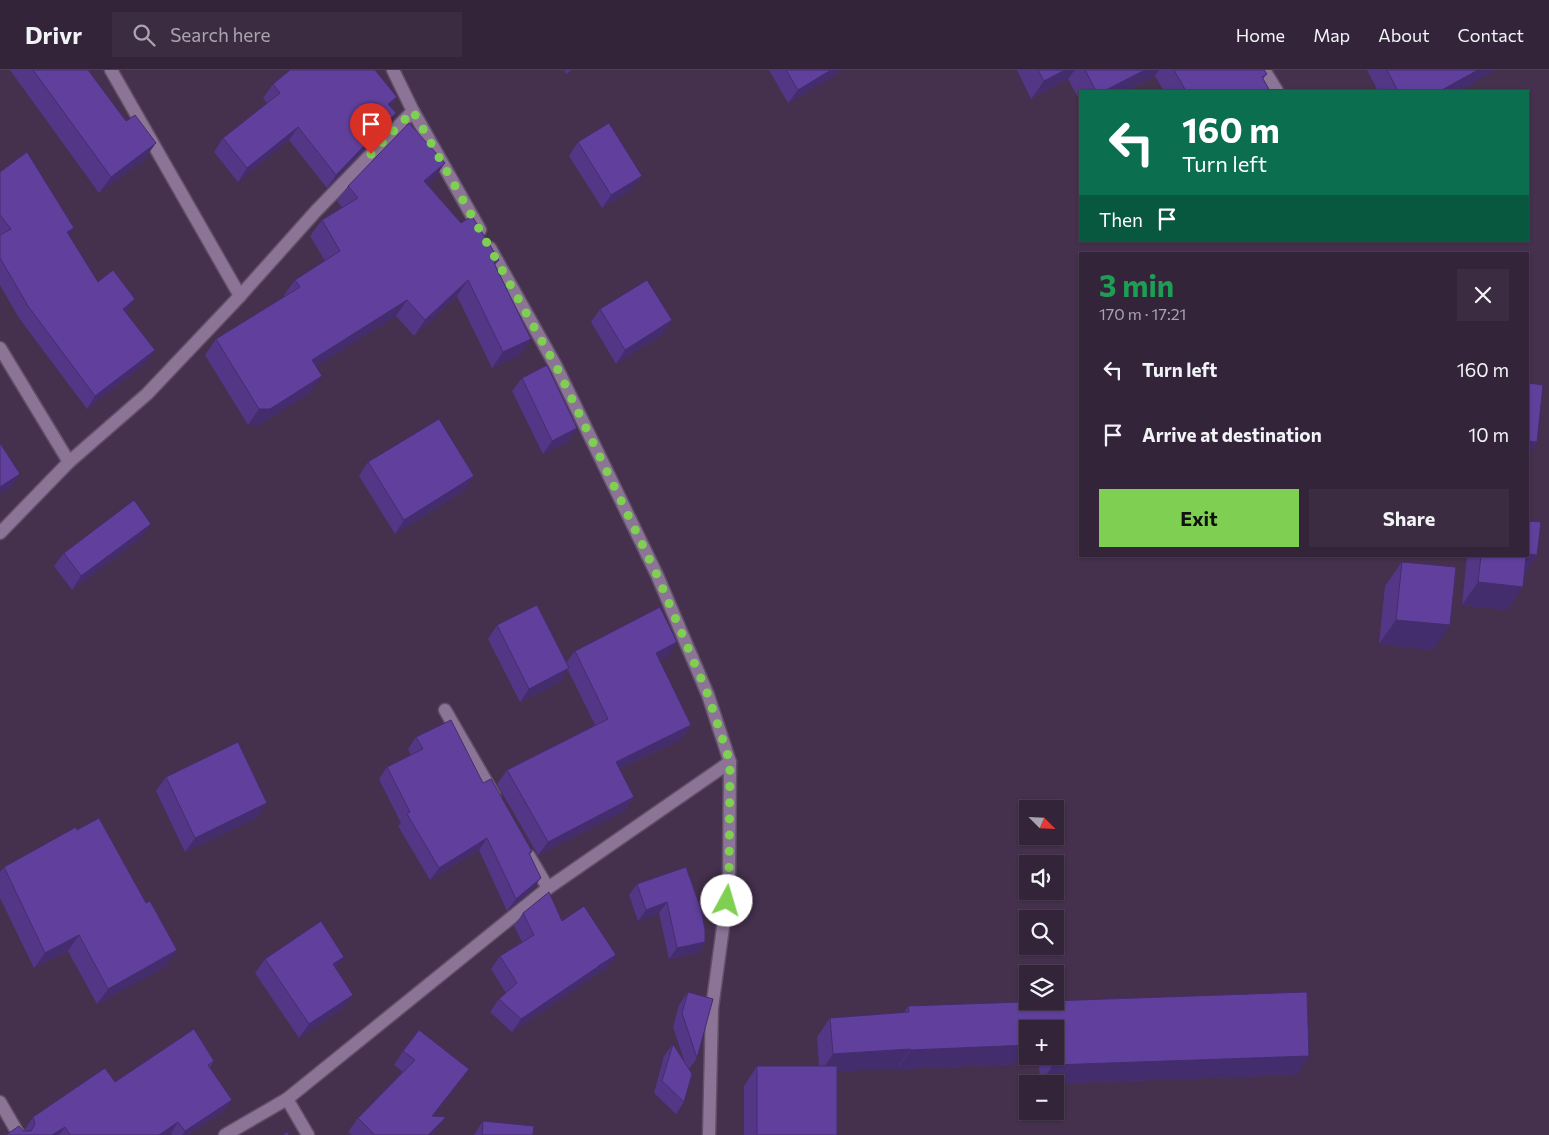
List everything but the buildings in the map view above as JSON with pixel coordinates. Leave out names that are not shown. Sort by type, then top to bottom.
[{"type":"street","points":[[111,70],[240,296]]},
{"type":"street","points":[[393,70],[413,111],[557,368],[657,575],[708,695],[730,762],[729,883],[712,1008],[709,1135]]},
{"type":"street","points":[[1264,70],[1275,90]]},
{"type":"street","points":[[0,533],[68,462],[148,394],[316,211],[413,111]]},
{"type":"street","points":[[0,348],[68,462]]},
{"type":"street","points":[[444,710],[498,804]]},
{"type":"street","points":[[225,1135],[287,1099],[548,888],[730,762]]},
{"type":"street","points":[[523,846],[548,888]]},
{"type":"street","points":[[287,1099],[308,1135]]},
{"type":"street","points":[[0,1102],[19,1135]]},
{"type":"route","points":[[371,154],[413,111],[557,368],[657,575],[708,695],[730,762],[729,883],[727,901]]}]
